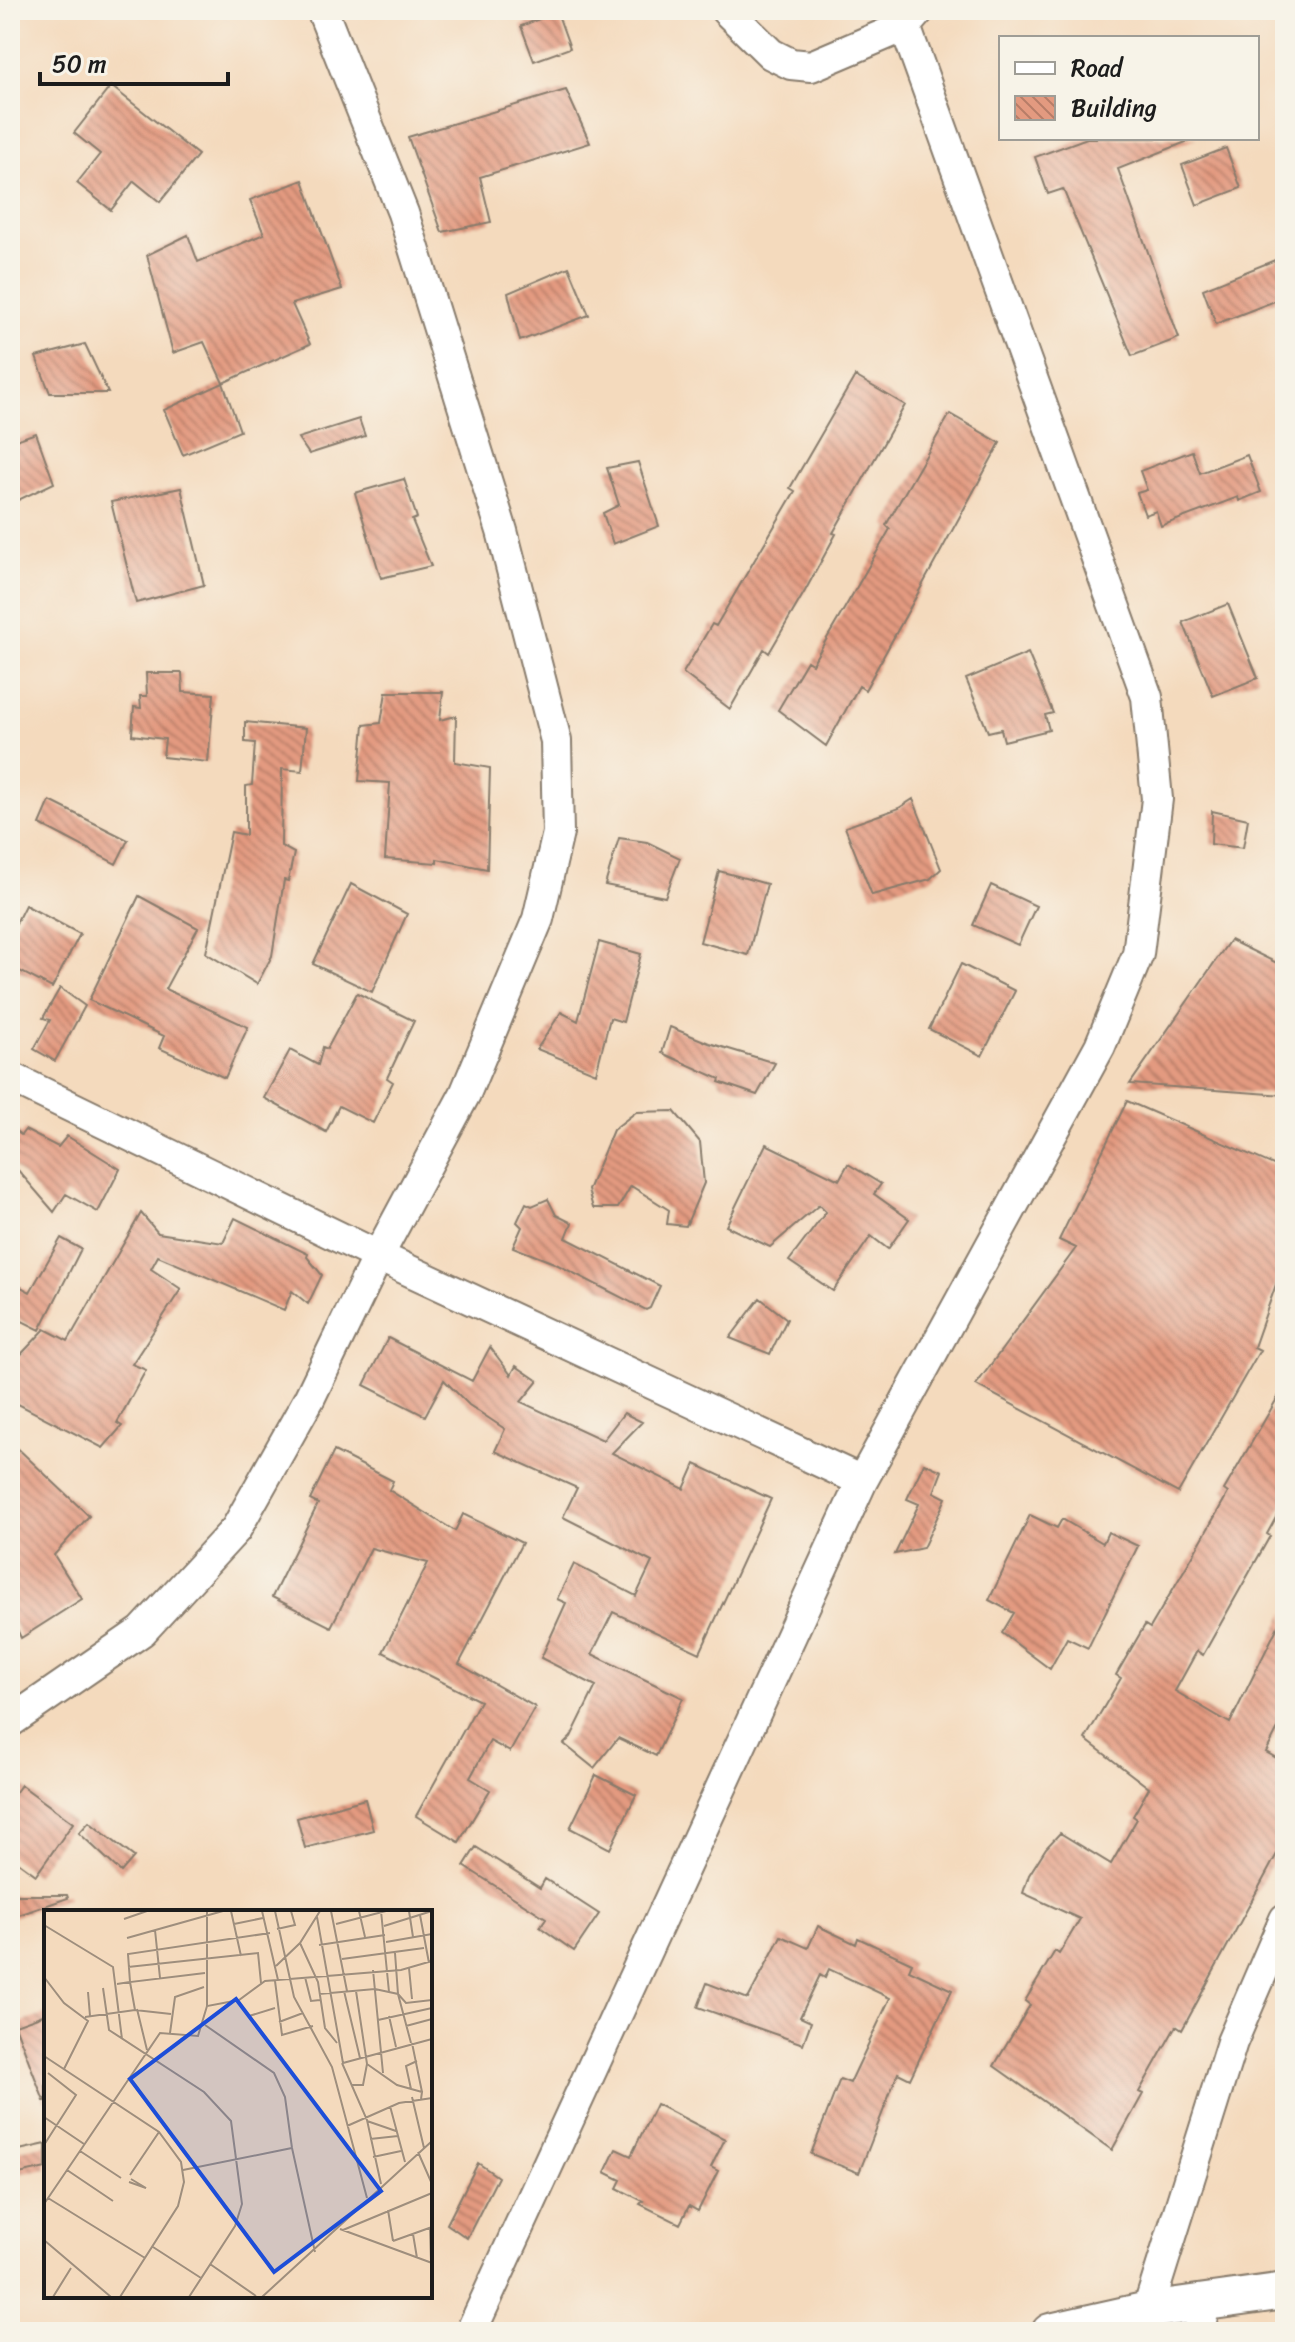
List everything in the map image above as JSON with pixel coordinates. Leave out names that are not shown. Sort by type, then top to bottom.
[{"type":"street","points":[[10,1722],[142,1631],[236,1529],[309,1399],[378,1256],[465,1094],[538,919],[558,833],[556,741],[502,531],[403,213],[322,10]]},
{"type":"street","points":[[471,2332],[862,1481],[1100,1046],[1138,954],[1157,799],[1147,697],[912,18],[811,66],[791,64],[771,54],[726,10]]},
{"type":"street","points":[[10,1077],[378,1256],[862,1481]]},
{"type":"street","points":[[1148,2310],[1232,2042],[1285,1919]]},
{"type":"street","points":[[1050,2332],[1148,2310],[1202,2317],[1285,2291]]},
{"type":"building","points":[[557,12],[570,48],[534,61],[521,26]]},
{"type":"building","points":[[111,86],[198,155],[160,202],[134,181],[111,210],[77,183],[100,154],[74,133]]},
{"type":"building","points":[[566,90],[590,143],[480,177],[491,222],[442,232],[408,137]]},
{"type":"building","points":[[1082,140],[1191,140],[1118,169],[1179,338],[1132,356],[1063,189],[1048,194],[1035,157]]},
{"type":"building","points":[[1226,148],[1241,188],[1197,205],[1182,165]]},
{"type":"building","points":[[303,180],[342,289],[292,304],[310,344],[223,383],[204,342],[173,353],[147,255],[188,235],[198,262],[264,234],[250,200]]},
{"type":"building","points":[[1285,256],[1285,297],[1216,324],[1203,289]]},
{"type":"building","points":[[569,267],[589,315],[520,341],[508,293]]},
{"type":"building","points":[[85,344],[108,393],[50,393],[36,357]]},
{"type":"building","points":[[855,376],[905,405],[833,533],[836,534],[805,591],[769,653],[764,649],[730,709],[683,673],[712,624],[716,626],[795,491],[790,488]]},
{"type":"building","points":[[223,383],[240,431],[183,455],[164,410]]},
{"type":"building","points":[[950,414],[1000,443],[865,690],[859,686],[826,746],[778,710],[807,661],[812,664],[854,592],[890,529],[886,525]]},
{"type":"building","points":[[359,419],[365,436],[309,454],[298,438]]},
{"type":"building","points":[[36,433],[54,483],[10,504],[10,442]]},
{"type":"building","points":[[1192,451],[1200,473],[1247,455],[1261,492],[1239,501],[1238,497],[1161,526],[1156,511],[1145,515],[1137,493],[1147,490],[1140,471]]},
{"type":"building","points":[[638,462],[659,526],[613,544],[603,513],[619,505],[607,468]]},
{"type":"building","points":[[404,479],[417,518],[412,520],[431,566],[381,578],[355,493]]},
{"type":"building","points":[[181,488],[204,585],[136,603],[111,502]]},
{"type":"building","points":[[1228,604],[1258,678],[1213,696],[1183,622]]},
{"type":"building","points":[[1028,653],[1053,713],[1045,715],[1049,730],[1004,741],[1001,729],[988,732],[966,679]]},
{"type":"building","points":[[146,673],[182,673],[183,692],[214,694],[208,762],[163,757],[165,739],[132,735],[134,707],[141,708],[140,696],[147,696]]},
{"type":"building","points":[[386,692],[443,692],[440,720],[456,716],[455,762],[490,768],[487,869],[437,859],[437,863],[385,859],[390,783],[359,781],[364,725],[381,723]]},
{"type":"building","points":[[245,722],[306,728],[302,771],[282,769],[281,846],[294,853],[288,881],[284,880],[272,956],[257,984],[206,953],[231,832],[246,835],[246,786],[252,785],[255,743],[245,742]]},
{"type":"building","points":[[913,799],[941,869],[930,879],[872,895],[845,827],[899,808]]},
{"type":"building","points":[[50,801],[128,840],[116,864],[40,824]]},
{"type":"building","points":[[1212,811],[1248,819],[1243,848],[1211,844]]},
{"type":"building","points":[[619,838],[647,842],[680,858],[665,897],[605,885]]},
{"type":"building","points":[[719,871],[767,884],[748,955],[700,942]]},
{"type":"building","points":[[351,884],[407,914],[372,992],[313,964]]},
{"type":"building","points":[[991,885],[1036,906],[1018,945],[973,925]]},
{"type":"building","points":[[139,896],[198,928],[165,989],[248,1027],[225,1078],[159,1048],[164,1036],[89,1000]]},
{"type":"building","points":[[25,905],[80,934],[52,988],[10,966],[10,935]]},
{"type":"building","points":[[1230,940],[1285,967],[1285,1095],[1130,1084]]},
{"type":"building","points":[[599,942],[641,954],[623,1022],[610,1018],[596,1073],[537,1049],[561,1012],[578,1021]]},
{"type":"building","points":[[961,964],[1015,991],[982,1056],[929,1029]]},
{"type":"building","points":[[60,988],[85,1006],[55,1061],[34,1049],[50,1020],[43,1018]]},
{"type":"building","points":[[357,993],[414,1021],[387,1078],[393,1082],[373,1123],[339,1106],[326,1132],[264,1098],[290,1050],[318,1065],[323,1047],[327,1049]]},
{"type":"building","points":[[670,1027],[709,1043],[775,1063],[757,1095],[719,1082],[720,1079],[662,1053]]},
{"type":"building","points":[[1127,1101],[1285,1170],[1285,1259],[1254,1347],[1260,1350],[1178,1493],[976,1385],[1076,1248],[1059,1240]]},
{"type":"building","points":[[674,1111],[700,1142],[704,1183],[686,1226],[667,1224],[669,1210],[631,1186],[618,1208],[593,1208],[588,1190],[613,1130],[636,1112]]},
{"type":"building","points":[[10,1127],[21,1135],[25,1130],[58,1147],[67,1136],[120,1169],[98,1212],[66,1194],[54,1212],[10,1161]]},
{"type":"building","points":[[766,1144],[839,1180],[848,1164],[881,1184],[874,1194],[909,1219],[888,1249],[871,1236],[833,1291],[789,1261],[826,1212],[819,1205],[770,1247],[726,1226]]},
{"type":"building","points":[[548,1199],[556,1215],[572,1223],[566,1238],[660,1286],[650,1308],[646,1310],[554,1263],[513,1247],[522,1227],[517,1222],[526,1203],[532,1206]]},
{"type":"building","points":[[141,1213],[158,1233],[223,1243],[235,1218],[308,1254],[307,1257],[322,1275],[308,1304],[292,1291],[284,1310],[158,1256],[151,1269],[181,1289],[132,1364],[146,1370],[117,1423],[122,1426],[103,1448],[10,1400],[10,1366],[45,1329],[68,1341]]},
{"type":"building","points":[[61,1238],[81,1249],[40,1330],[10,1315],[10,1281],[30,1292]]},
{"type":"building","points":[[760,1298],[787,1319],[770,1354],[730,1338]]},
{"type":"building","points":[[388,1338],[472,1381],[490,1347],[511,1375],[516,1366],[538,1381],[521,1402],[603,1440],[624,1413],[642,1422],[612,1453],[684,1489],[695,1464],[771,1499],[700,1653],[613,1612],[592,1654],[683,1698],[656,1756],[618,1738],[594,1768],[564,1744],[571,1737],[596,1686],[541,1658],[566,1603],[557,1599],[574,1564],[636,1596],[652,1562],[563,1517],[577,1488],[495,1451],[505,1429],[469,1405],[444,1380],[425,1416],[364,1385]]},
{"type":"building","points":[[1285,1385],[1285,1501],[1267,1534],[1270,1536],[1203,1655],[1197,1651],[1175,1691],[1230,1723],[1285,1612],[1285,1715],[1266,1752],[1285,1763],[1285,1839],[1182,2030],[1176,2026],[1139,2092],[1143,2094],[1112,2150],[994,2066],[1030,2005],[1025,2001],[1055,1951],[1059,1954],[1080,1919],[1023,1893],[1029,1875],[1060,1833],[1111,1864],[1137,1819],[1133,1816],[1149,1788],[1085,1739],[1121,1678],[1116,1675],[1145,1625],[1150,1628],[1192,1557],[1228,1493],[1224,1490]]},
{"type":"building","points":[[10,1441],[89,1516],[54,1555],[82,1599],[21,1638],[10,1614]]},
{"type":"building","points":[[334,1451],[393,1481],[389,1490],[455,1531],[463,1514],[522,1543],[459,1664],[535,1707],[510,1752],[490,1741],[470,1778],[490,1790],[459,1842],[416,1816],[480,1701],[383,1652],[428,1563],[371,1548],[331,1627],[272,1597],[318,1504],[310,1500]]},
{"type":"building","points":[[924,1463],[942,1471],[934,1492],[946,1498],[923,1548],[895,1554],[919,1504],[907,1499]]},
{"type":"building","points":[[1030,1515],[1057,1528],[1062,1519],[1103,1543],[1108,1532],[1138,1546],[1088,1648],[1067,1638],[1050,1669],[1002,1633],[1014,1613],[989,1600]]},
{"type":"building","points":[[596,1775],[636,1795],[610,1849],[570,1828]]},
{"type":"building","points":[[21,1785],[73,1823],[36,1875],[10,1856],[10,1800]]},
{"type":"building","points":[[365,1799],[373,1830],[305,1848],[297,1818]]},
{"type":"building","points":[[89,1822],[134,1857],[121,1872],[79,1833]]},
{"type":"building","points":[[476,1847],[540,1888],[545,1879],[599,1914],[574,1951],[540,1927],[546,1918],[464,1866]]},
{"type":"building","points":[[10,1895],[67,1895],[68,1898],[10,1918]]},
{"type":"building","points":[[818,1926],[856,1944],[858,1938],[912,1963],[909,1970],[952,1990],[910,2079],[898,2073],[859,2173],[811,2154],[840,2079],[850,2083],[890,1998],[829,1969],[825,1978],[820,1975],[800,2017],[811,2022],[803,2044],[698,2007],[707,1983],[748,1999],[781,1936],[808,1948]]},
{"type":"building","points":[[44,2015],[44,2101],[15,2025]]},
{"type":"building","points":[[656,2104],[725,2139],[711,2167],[718,2171],[698,2211],[689,2206],[680,2224],[640,2204],[643,2201],[617,2188],[621,2180],[605,2172],[616,2149],[631,2156]]},
{"type":"building","points":[[44,2144],[44,2168],[10,2176],[10,2152]]},
{"type":"building","points":[[478,2163],[498,2177],[467,2238],[447,2224]]}]
